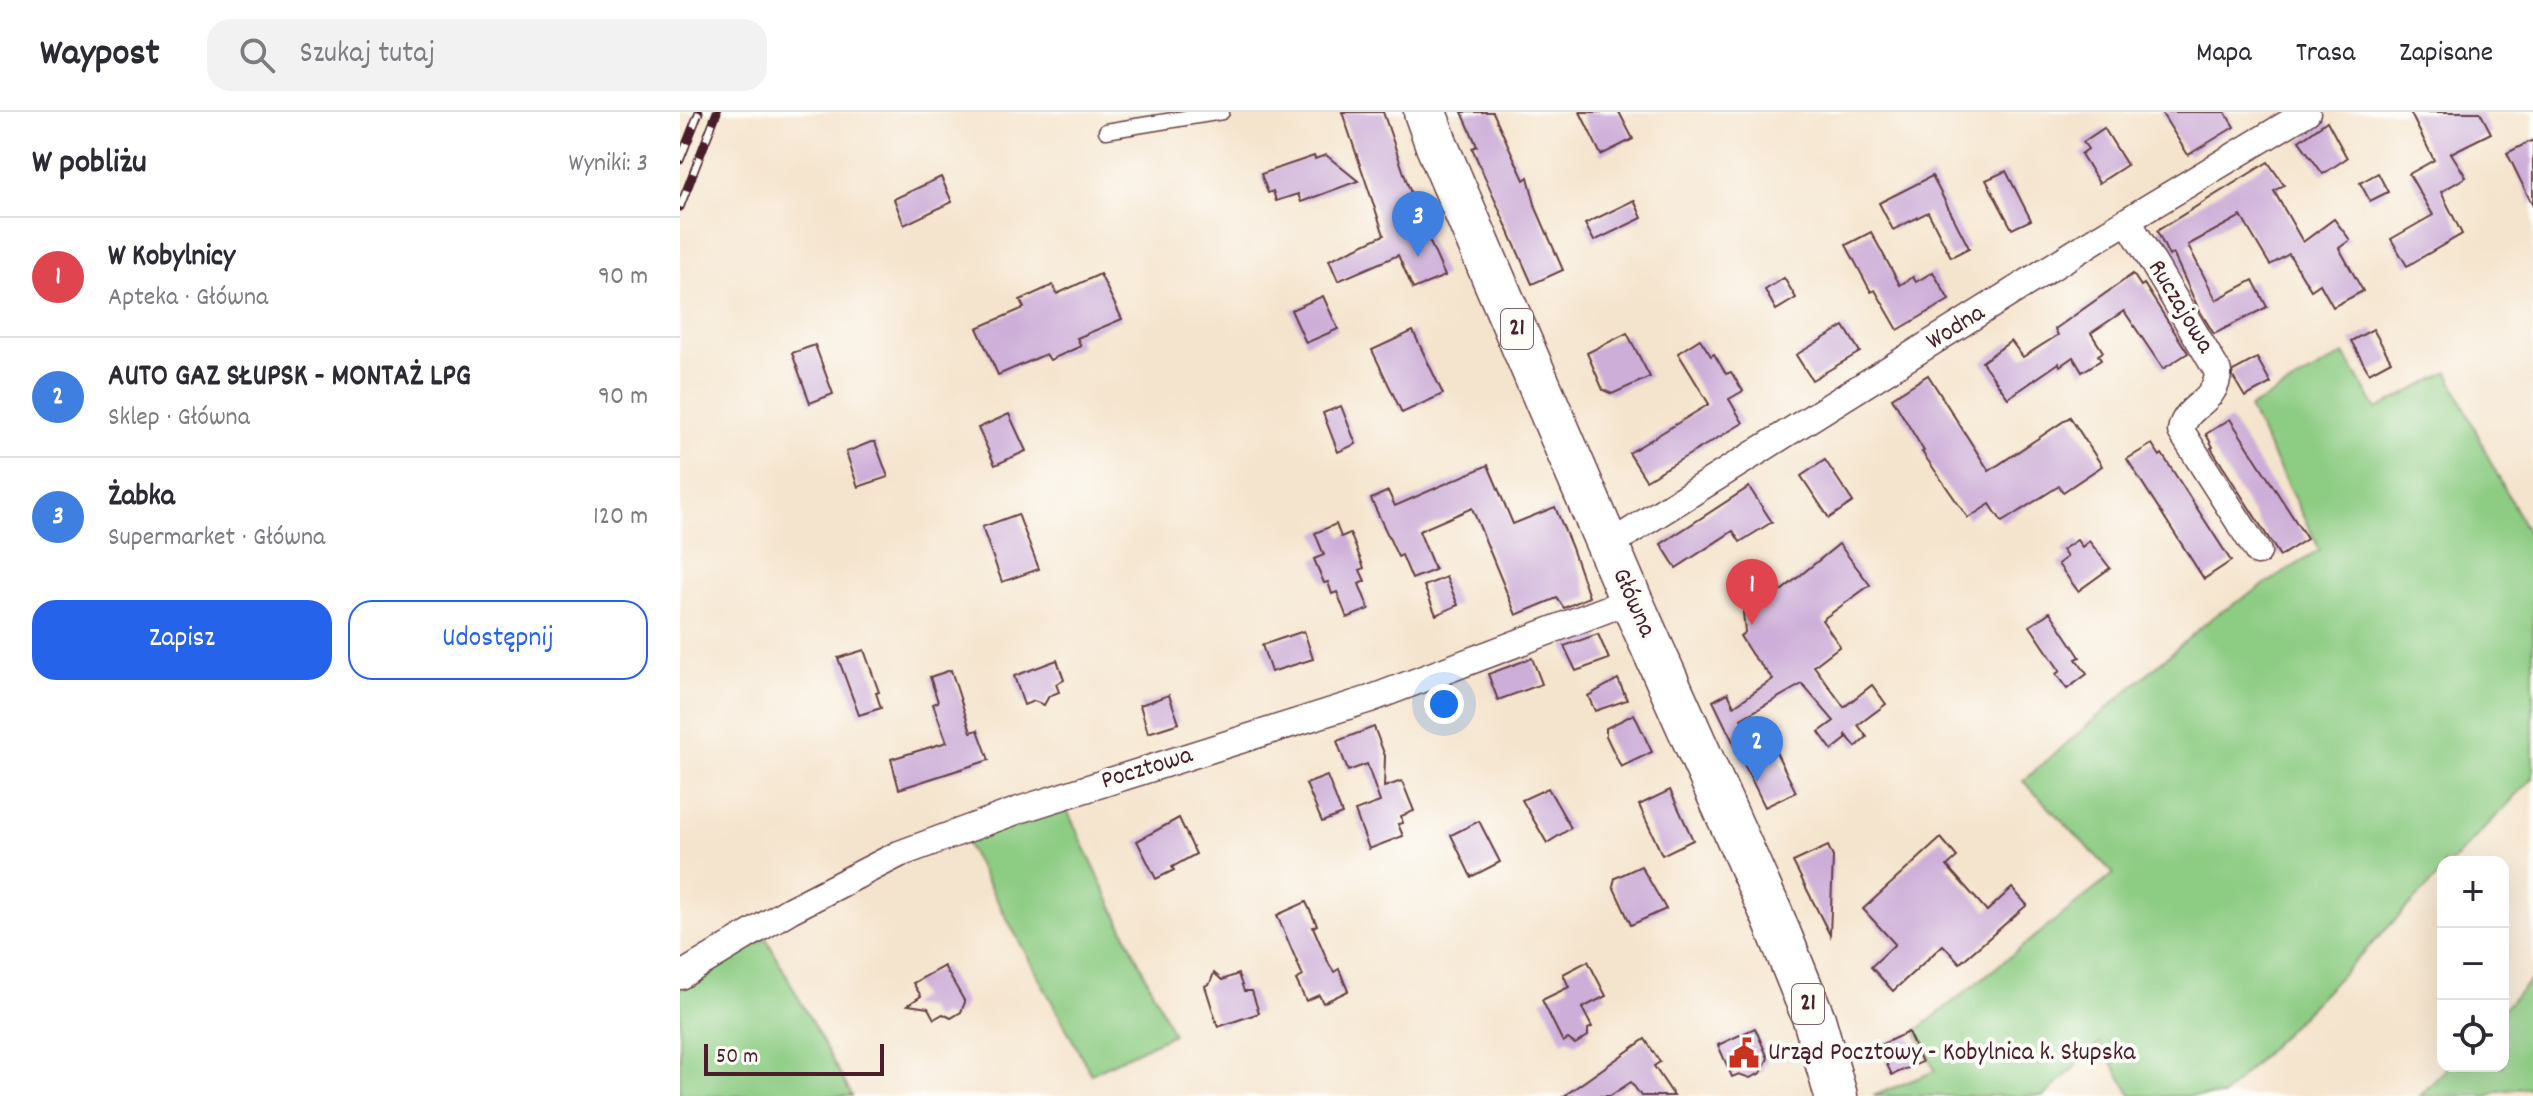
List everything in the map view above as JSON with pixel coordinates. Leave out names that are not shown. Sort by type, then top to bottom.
[{"type":"main road","name":"Główna","points":[[1425,112],[1607,546],[1772,915],[1814,1019],[1836,1096]]},
{"type":"street","name":"Wodna","points":[[1607,546],[2307,112]]},
{"type":"street","name":"Ruczajowa","points":[[2128,221],[2216,365],[2216,389],[2208,400],[2192,411],[2183,422],[2181,431],[2258,552]]},
{"type":"street","name":"Pocztowa","points":[[680,976],[799,906],[899,854],[943,836],[1370,699],[1631,600]]},
{"type":"lane","points":[[1106,131],[1222,112]]},
{"type":"green space","points":[[2344,354],[2377,409],[2448,372],[2533,542],[2533,778],[2458,856],[2437,856],[2437,877],[2223,1096],[2132,1096],[2100,1043],[2044,1096],[1873,1096],[1935,1071],[1916,1031],[2114,874],[2023,781],[2213,617],[2320,550],[2249,408]]},
{"type":"green space","points":[[1066,808],[1173,1034],[1091,1074],[965,841]]},
{"type":"green space","points":[[766,938],[852,1096],[680,1096],[680,989]]},
{"type":"green space","points":[[2533,978],[2533,1087],[2498,1091],[2488,1096],[2420,1096],[2443,1072],[2509,1072],[2509,1003]]},
{"type":"building","points":[[1342,112],[1383,112],[1420,220],[1445,276],[1413,289],[1398,255],[1338,281],[1329,260],[1384,235]]},
{"type":"building","points":[[1462,112],[1493,112],[1524,180],[1528,177],[1536,208],[1563,270],[1532,284],[1472,148],[1477,146]]},
{"type":"building","points":[[1580,112],[1619,112],[1633,139],[1601,155]]},
{"type":"building","points":[[2161,112],[2225,112],[2234,127],[2188,155]]},
{"type":"building","points":[[2410,112],[2480,112],[2491,133],[2451,153],[2466,177],[2441,192],[2462,234],[2407,266],[2391,239],[2433,215],[2409,174],[2434,160]]},
{"type":"building","points":[[2327,121],[2347,158],[2323,174],[2299,141]]},
{"type":"building","points":[[2104,128],[2127,165],[2099,183],[2081,154],[2088,149],[2083,142]]},
{"type":"building","points":[[2533,140],[2533,206],[2507,153]]},
{"type":"building","points":[[1326,155],[1358,181],[1301,202],[1298,194],[1276,201],[1273,191],[1268,193],[1261,174],[1314,156],[1315,159]]},
{"type":"building","points":[[2268,162],[2284,185],[2274,191],[2303,242],[2334,219],[2350,240],[2339,248],[2363,291],[2333,307],[2320,284],[2311,290],[2289,254],[2270,265],[2241,216],[2188,245],[2216,300],[2253,280],[2267,307],[2214,334],[2198,308],[2173,253],[2169,256],[2157,231]]},
{"type":"building","points":[[2006,171],[2031,220],[2012,229],[1986,180]]},
{"type":"building","points":[[2378,173],[2388,192],[2370,201],[2360,183]]},
{"type":"building","points":[[1932,176],[1969,248],[1951,257],[1928,212],[1893,230],[1879,203]]},
{"type":"building","points":[[941,177],[952,202],[904,225],[894,199]]},
{"type":"building","points":[[1634,200],[1642,218],[1594,241],[1585,224]]},
{"type":"building","points":[[1871,232],[1900,285],[1913,277],[1916,282],[1933,272],[1949,300],[1898,330],[1875,290],[1871,292],[1846,245]]},
{"type":"building","points":[[1100,274],[1122,319],[1077,338],[1081,346],[1050,360],[1046,354],[998,375],[977,328],[1024,308],[1020,300],[1053,285],[1057,294]]},
{"type":"building","points":[[2133,274],[2141,286],[2144,284],[2188,353],[2163,369],[2124,311],[2091,333],[2103,352],[2098,355],[2101,360],[2082,372],[2073,357],[2008,398],[1982,362],[2011,341],[2023,357],[2058,335],[2055,329]]},
{"type":"building","points":[[1784,278],[1796,298],[1776,310],[1765,290]]},
{"type":"building","points":[[1323,296],[1338,329],[1306,343],[1291,310]]},
{"type":"building","points":[[1844,326],[1860,352],[1812,380],[1796,355]]},
{"type":"building","points":[[2373,329],[2391,361],[2369,373],[2351,341]]},
{"type":"building","points":[[1413,331],[1443,394],[1402,413],[1372,350]]},
{"type":"building","points":[[1627,333],[1650,377],[1612,394],[1603,390],[1587,353]]},
{"type":"building","points":[[1700,339],[1726,374],[1731,372],[1743,391],[1729,399],[1743,423],[1646,480],[1629,453],[1709,404],[1678,353]]},
{"type":"building","points":[[815,345],[833,394],[810,403],[792,353]]},
{"type":"building","points":[[2257,358],[2271,383],[2245,397],[2233,377],[2233,371]]},
{"type":"building","points":[[1928,375],[1989,471],[2070,417],[2102,466],[2063,492],[2059,486],[2002,522],[1990,504],[1968,518],[1922,452],[1892,398]]},
{"type":"building","points":[[1341,406],[1356,444],[1338,452],[1323,413]]},
{"type":"building","points":[[1009,414],[1026,451],[995,465],[978,428]]},
{"type":"building","points":[[2230,419],[2307,539],[2280,556],[2211,448],[2206,434]]},
{"type":"building","points":[[875,442],[888,477],[858,487],[846,452]]},
{"type":"building","points":[[2152,444],[2160,456],[2162,454],[2231,561],[2204,579],[2127,459]]},
{"type":"building","points":[[1825,460],[1853,502],[1829,518],[1801,476]]},
{"type":"building","points":[[1488,465],[1513,524],[1555,507],[1589,597],[1564,608],[1557,598],[1516,615],[1472,508],[1419,531],[1435,570],[1412,579],[1402,555],[1398,557],[1371,499],[1388,491],[1395,506]]},
{"type":"building","points":[[1749,487],[1772,522],[1740,542],[1733,531],[1676,568],[1661,544]]},
{"type":"building","points":[[1018,514],[1039,569],[1002,582],[982,527]]},
{"type":"building","points":[[1336,524],[1341,537],[1350,533],[1364,568],[1360,570],[1365,581],[1359,584],[1369,609],[1347,618],[1337,592],[1332,594],[1328,582],[1324,583],[1314,559],[1324,555],[1315,533]]},
{"type":"building","points":[[2077,540],[2082,547],[2089,541],[2110,568],[2078,591],[2058,564],[2067,557],[2062,550]]},
{"type":"building","points":[[1839,544],[1870,585],[1822,620],[1840,646],[1814,666],[1844,707],[1872,685],[1886,704],[1858,725],[1867,737],[1856,747],[1846,735],[1846,739],[1832,750],[1819,732],[1834,721],[1802,684],[1741,719],[1758,750],[1772,744],[1796,792],[1765,807],[1713,701],[1728,693],[1734,706],[1773,679],[1740,636],[1745,632],[1743,612],[1777,586],[1781,591]]},
{"type":"building","points":[[1446,577],[1458,605],[1436,615],[1424,586]]},
{"type":"building","points":[[2050,612],[2080,657],[2076,659],[2087,674],[2067,689],[2056,674],[2060,671],[2030,626]]},
{"type":"building","points":[[1304,631],[1313,659],[1271,672],[1262,645]]},
{"type":"building","points":[[1598,634],[1609,659],[1576,671],[1564,646]]},
{"type":"building","points":[[864,650],[879,692],[876,693],[881,708],[859,715],[838,658]]},
{"type":"building","points":[[1532,658],[1542,684],[1498,700],[1488,674]]},
{"type":"building","points":[[1057,660],[1064,680],[1056,684],[1059,692],[1049,696],[1044,705],[1034,701],[1024,705],[1014,676]]},
{"type":"building","points":[[951,670],[971,732],[978,730],[989,760],[899,789],[891,759],[947,742],[933,704],[938,702],[930,677]]},
{"type":"building","points":[[1618,679],[1627,700],[1595,711],[1588,696]]},
{"type":"building","points":[[1169,695],[1179,723],[1148,733],[1140,705]]},
{"type":"building","points":[[1634,714],[1652,752],[1621,767],[1606,736],[1606,728]]},
{"type":"building","points":[[1374,727],[1385,756],[1384,787],[1402,781],[1414,811],[1401,816],[1403,823],[1398,824],[1403,836],[1369,849],[1355,811],[1380,802],[1367,764],[1348,771],[1337,741]]},
{"type":"building","points":[[1327,776],[1342,814],[1322,822],[1306,784]]},
{"type":"building","points":[[1548,788],[1571,828],[1547,843],[1522,800]]},
{"type":"building","points":[[1670,790],[1693,840],[1662,855],[1639,805]]},
{"type":"building","points":[[1179,818],[1196,854],[1156,879],[1137,841]]},
{"type":"building","points":[[1479,821],[1500,862],[1471,877],[1451,835]]},
{"type":"building","points":[[1941,838],[1957,857],[1947,866],[1987,911],[2012,888],[2027,905],[1960,963],[1943,945],[1893,991],[1871,967],[1895,944],[1863,909]]},
{"type":"building","points":[[1828,846],[1833,857],[1830,935],[1793,862]]},
{"type":"building","points":[[1641,866],[1666,909],[1631,925],[1613,886],[1615,878]]},
{"type":"building","points":[[1306,902],[1329,964],[1334,972],[1339,969],[1348,991],[1323,1003],[1319,995],[1306,1001],[1296,980],[1303,976],[1277,915]]},
{"type":"building","points":[[1588,961],[1606,996],[1582,1008],[1592,1027],[1588,1029],[1588,1036],[1575,1044],[1568,1039],[1563,1042],[1542,1000],[1569,987],[1563,974]]},
{"type":"building","points":[[944,966],[965,1002],[961,1012],[951,1018],[943,1014],[934,1019],[928,1008],[908,1005],[921,996],[913,983]]},
{"type":"building","points":[[1214,973],[1222,980],[1238,974],[1244,991],[1252,991],[1259,1013],[1218,1027],[1205,986],[1210,983]]},
{"type":"building","name":"Urząd Pocztowy - Kobylnica k. Słupska","points":[[1755,1028],[1768,1058],[1761,1073],[1750,1078],[1739,1074],[1732,1077],[1718,1045]]},
{"type":"building","points":[[1908,1032],[1922,1062],[1892,1075],[1878,1046]]},
{"type":"building","points":[[1645,1039],[1660,1062],[1654,1066],[1674,1096],[1641,1096],[1631,1082],[1610,1096],[1564,1096]]},
{"type":"railway","points":[[680,160],[699,112]]},
{"type":"railway","points":[[680,207],[717,112]]},
{"type":"place","name":"Żabka","points":[[1418,257]]},
{"type":"place","name":"W Kobylnicy","points":[[1752,625]]},
{"type":"place","name":"AUTO GAZ SŁUPSK - MONTAŻ LPG","points":[[1757,782]]},
{"type":"place","name":"Urząd Pocztowy - Kobylnica k. Słupska","points":[[1744,1053]]}]
